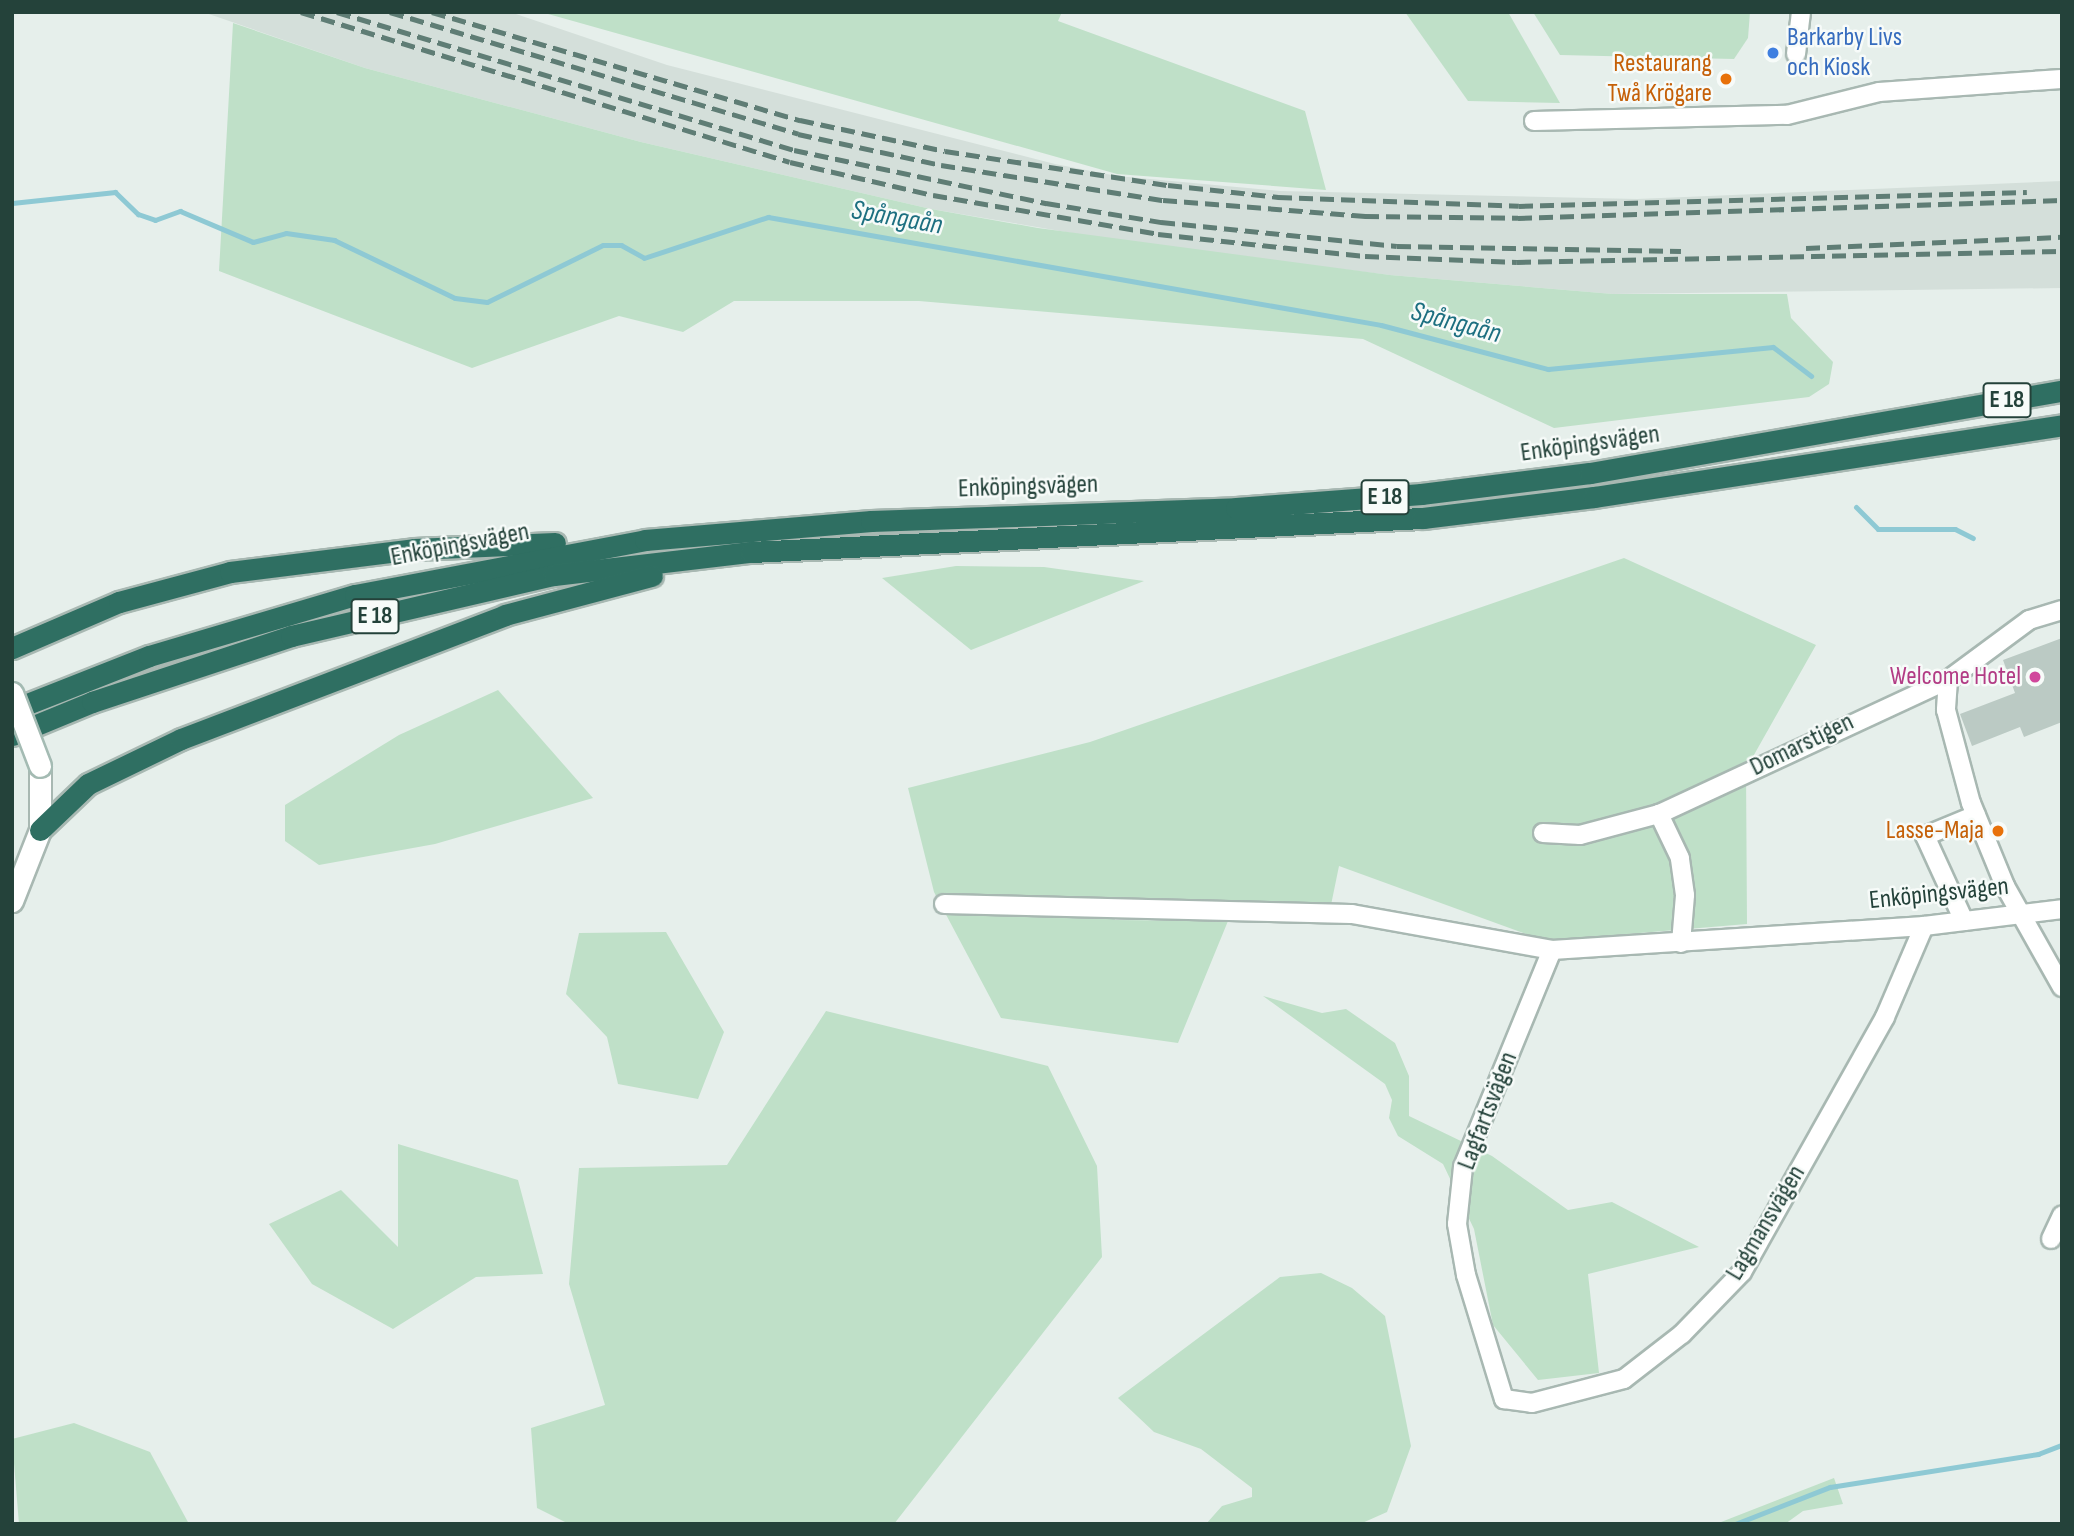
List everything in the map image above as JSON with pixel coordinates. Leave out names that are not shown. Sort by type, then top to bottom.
[{"type":"highway","name":"Enköpingsvägen","points":[[12,709],[149,656],[355,595],[645,540],[871,521],[1236,508],[1421,494],[1604,471],[2062,391]]},
{"type":"highway","name":"Enköpingsvägen","points":[[12,736],[104,698],[291,636],[554,575],[751,552],[1423,518],[2062,425]]},
{"type":"highway","points":[[12,648],[119,602],[230,572],[414,549],[645,540]]},
{"type":"highway","points":[[40,830],[65,800],[111,771],[354,671],[586,591],[751,552]]},
{"type":"main road","points":[[12,693],[40,766],[40,830],[12,901]]},
{"type":"street","points":[[1796,54],[1801,12]]},
{"type":"street","points":[[1534,121],[1787,115],[1879,92],[2062,79]]},
{"type":"street","name":"Domarstigen","points":[[1543,833],[1580,835],[1658,814],[1948,680],[2022,625],[2062,610]]},
{"type":"street","points":[[1948,680],[1946,710],[1976,815],[2019,913],[2062,988]]},
{"type":"street","points":[[1658,814],[1680,858],[1685,895],[1681,943]]},
{"type":"street","points":[[1964,921],[1925,836],[1976,815]]},
{"type":"street","name":"Enköpingsvägen","points":[[944,904],[1352,914],[1552,950],[1924,926],[2062,909]]},
{"type":"street","name":"Lagmansvägen","points":[[1504,1399],[1532,1403],[1624,1379],[1682,1334],[1742,1272],[1885,1017],[1924,926]]},
{"type":"street","name":"Lagfartsvägen","points":[[1504,1399],[1466,1276],[1457,1224],[1463,1167],[1552,950]]},
{"type":"street","points":[[2051,1239],[2062,1215]]},
{"type":"shaded area","points":[[203,12],[510,12],[667,65],[1055,164],[1117,176],[1280,191],[1637,199],[2062,181],[2062,288],[1613,294],[1390,275],[1142,245],[931,209],[641,142],[365,68]]},
{"type":"green space","points":[[541,12],[1062,12],[1058,21],[1305,111],[1326,190],[1117,174]]},
{"type":"green space","points":[[1405,12],[1508,12],[1560,103],[1468,101]]},
{"type":"green space","points":[[1533,12],[1750,12],[1748,38],[1734,59],[1560,55]]},
{"type":"green space","points":[[233,23],[365,68],[641,142],[931,209],[1038,228],[1390,275],[1613,294],[1787,294],[1791,318],[1833,362],[1829,384],[1809,397],[1554,428],[1363,339],[919,301],[734,301],[683,332],[619,316],[472,368],[219,271]]},
{"type":"green space","points":[[1624,558],[1816,645],[1746,769],[1747,924],[1545,941],[1339,866],[1331,905],[1109,904],[1115,920],[1228,921],[1178,1043],[1001,1018],[934,892],[908,788],[1090,742]]},
{"type":"green space","points":[[956,566],[1044,567],[1144,581],[971,650],[882,578]]},
{"type":"green space","points":[[498,690],[593,798],[435,844],[319,865],[285,841],[285,805],[399,735]]},
{"type":"green space","points":[[666,932],[724,1032],[698,1099],[618,1084],[607,1037],[566,994],[579,933]]},
{"type":"green space","points":[[1263,996],[1322,1013],[1346,1009],[1395,1043],[1409,1076],[1409,1116],[1492,1156],[1568,1210],[1612,1202],[1699,1247],[1588,1274],[1599,1373],[1538,1380],[1493,1325],[1474,1229],[1443,1164],[1398,1136],[1389,1118],[1392,1100],[1385,1084]]},
{"type":"green space","points":[[826,1011],[1048,1066],[1097,1166],[1102,1257],[894,1524],[569,1524],[537,1508],[531,1428],[605,1405],[569,1284],[579,1168],[727,1165]]},
{"type":"green space","points":[[398,1144],[518,1180],[543,1274],[476,1277],[393,1329],[312,1284],[269,1224],[341,1190],[398,1247]]},
{"type":"green space","points":[[1321,1273],[1352,1288],[1385,1316],[1411,1446],[1387,1512],[1360,1524],[1206,1524],[1222,1506],[1252,1497],[1252,1488],[1201,1449],[1154,1432],[1118,1398],[1280,1277]]},
{"type":"green space","points":[[74,1423],[150,1452],[189,1524],[19,1524],[12,1439]]},
{"type":"green space","points":[[1834,1478],[1843,1504],[1803,1511],[1785,1524],[1716,1524]]},
{"type":"building","name":"Welcome Hotel","points":[[2062,638],[2062,722],[2024,737],[2020,727],[1972,746],[1960,714],[2015,693],[2003,660]]},
{"type":"waterway","name":"Spångaån","points":[[12,203],[115,192],[138,214],[155,220],[180,211],[253,242],[286,233],[334,240],[455,298],[487,302],[603,245],[621,245],[644,258],[768,217],[1381,325],[1548,369],[1773,347],[1811,376]]},
{"type":"waterway","name":"Spångaån","points":[[1856,507],[1878,529],[1955,529],[1973,538]]},
{"type":"waterway","points":[[1735,1524],[1830,1487],[2038,1454],[2062,1445]]},
{"type":"railway","points":[[301,12],[790,162],[933,195],[1158,234],[1365,256],[1517,262],[2062,251]]},
{"type":"railway","points":[[337,12],[794,150],[1046,203],[1161,222],[1397,246],[1681,251]]},
{"type":"railway","points":[[390,12],[798,134],[941,165],[1163,200],[1365,216],[1518,218],[2062,200]]},
{"type":"railway","points":[[432,12],[800,120],[945,151],[1168,185],[1278,197],[1519,206],[2027,192]]},
{"type":"railway","points":[[1806,248],[2062,237]]},
{"type":"place","name":"Barkarby Livs och Kiosk","points":[[1773,53]]},
{"type":"place","name":"Restaurang Twå Krögare","points":[[1726,79]]},
{"type":"place","name":"Welcome Hotel","points":[[2035,677]]},
{"type":"place","name":"Lasse-Maja","points":[[1998,831]]}]
